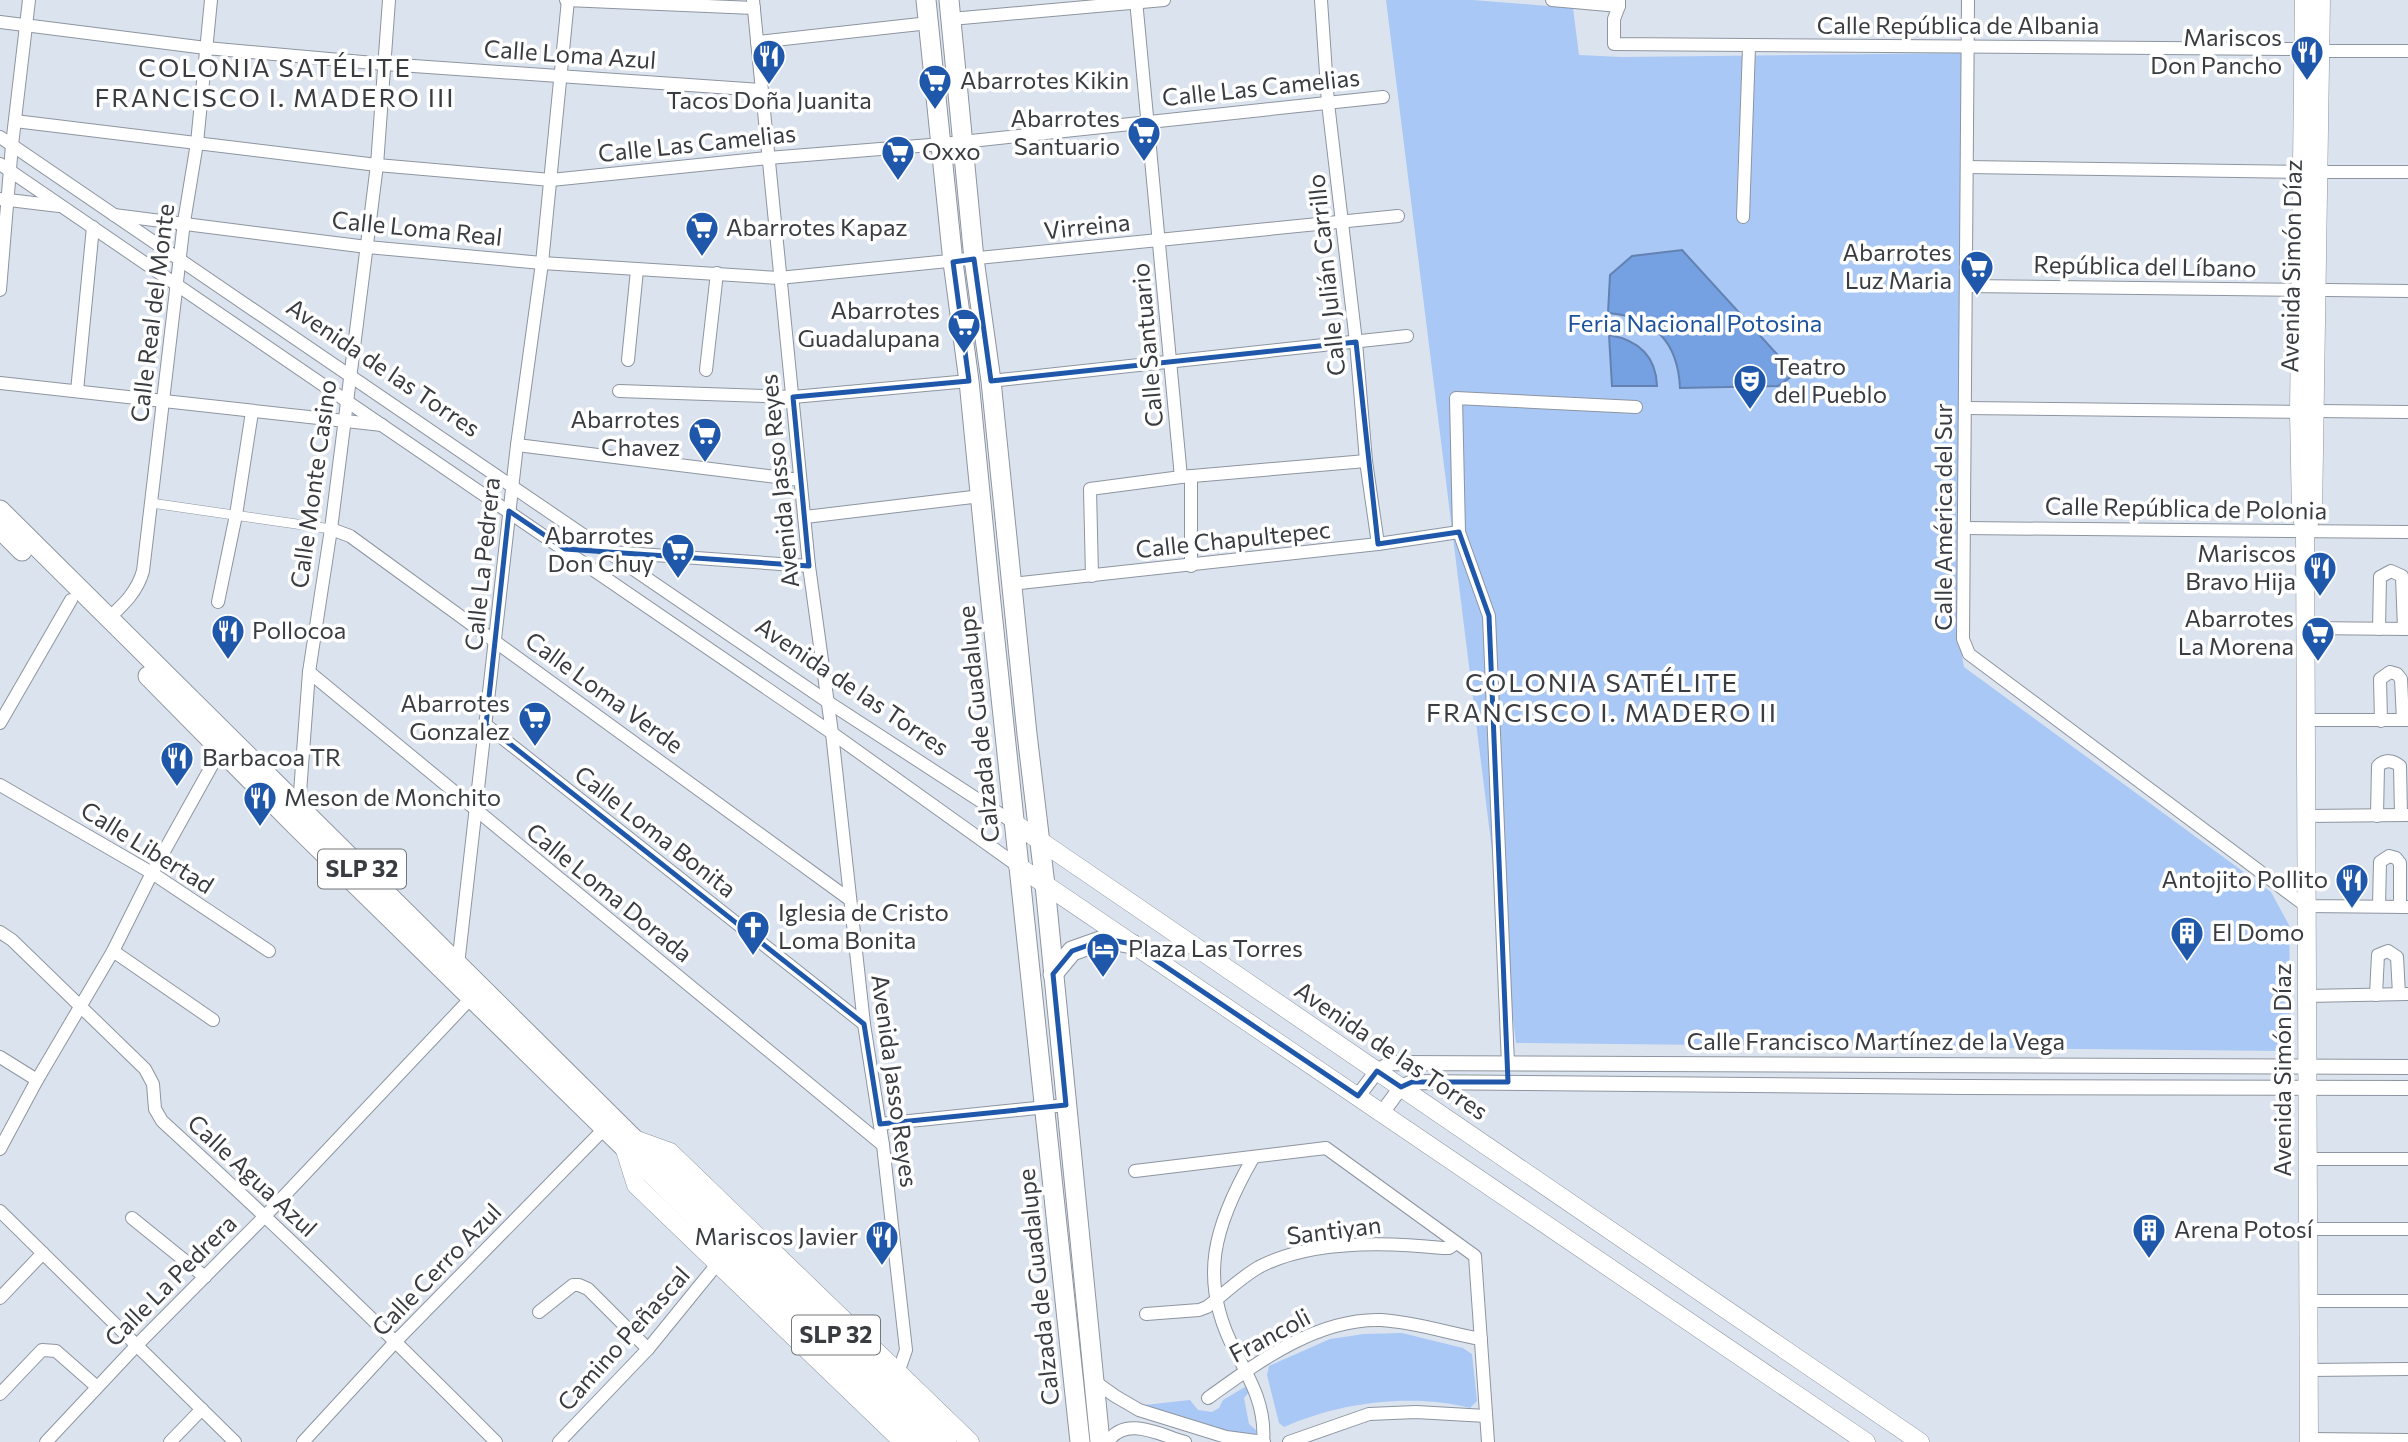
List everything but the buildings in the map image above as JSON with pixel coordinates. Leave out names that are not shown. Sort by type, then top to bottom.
[{"type":"main road","name":"Calzada de Guadalupe","points":[[926,0],[943,144],[953,262],[969,381],[1080,1442]]},
{"type":"main road","name":"Avenida Simón Díaz","points":[[2304,0],[2311,50],[2307,412],[2313,514],[2305,530],[2309,1441]]},
{"type":"main road","name":"Avenida Simón Díaz","points":[[2311,50],[2321,0]]},
{"type":"main road","name":"Calzada de Guadalupe","points":[[950,9],[974,259],[991,381],[1038,840],[1045,884],[1100,1442]]},
{"type":"main road","name":"SLP 32","points":[[0,510],[457,965],[629,1144],[947,1442]]},
{"type":"main road","name":"SLP 32","points":[[0,529],[604,1129],[629,1144]]},
{"type":"main road","points":[[1006,736],[1027,734]]},
{"type":"main road","name":"Avenida de las Torres","points":[[1014,823],[1920,1442]]},
{"type":"main road","name":"Avenida de las Torres","points":[[1018,866],[1866,1442]]},
{"type":"main road","points":[[1053,974],[1072,951],[1106,939],[1132,944]]},
{"type":"main road","points":[[1169,969],[1189,943]]},
{"type":"main road","points":[[903,1442],[636,1185],[629,1144],[670,1152],[970,1442]]},
{"type":"main road","points":[[1493,1188],[1511,1163]]},
{"type":"main road","name":"SLP 32","points":[[720,1232],[925,1442]]},
{"type":"street","points":[[0,290],[5,167],[12,145],[29,0]]},
{"type":"street","name":"Calle Real del Monte","points":[[108,619],[131,597],[143,570],[184,222],[197,143],[211,0]]},
{"type":"street","name":"Calle Monte Casino","points":[[299,806],[309,672],[331,529],[345,399],[377,165],[389,0]]},
{"type":"street","points":[[567,0],[753,4]]},
{"type":"street","name":"Calle La Pedrera","points":[[457,965],[512,486],[542,262],[567,0]]},
{"type":"street","points":[[950,9],[1164,0]]},
{"type":"street","name":"Calle Julián Carrillo","points":[[1321,0],[1328,103],[1356,342],[1366,461],[1378,544]]},
{"type":"street","points":[[1552,0],[1614,3]]},
{"type":"street","name":"Calle América del Sur","points":[[1968,0],[1963,639],[1969,654],[2306,906]]},
{"type":"street","name":"Calle Santuario","points":[[1136,1],[1171,362],[1186,477],[1192,566]]},
{"type":"street","name":"Calle República de Albania","points":[[1614,3],[1614,44],[2408,51]]},
{"type":"street","name":"Avenida Jasso Reyes","points":[[753,4],[809,566],[832,733],[864,1024],[883,1144],[906,1350],[898,1373]]},
{"type":"street","name":"Calle Loma Azul","points":[[0,22],[206,48],[385,64],[761,90]]},
{"type":"street","points":[[757,42],[929,23]]},
{"type":"street","points":[[1743,217],[1749,47]]},
{"type":"street","name":"Calle Las Camelias","points":[[15,121],[377,165],[551,180],[943,144],[1383,97]]},
{"type":"street","name":"Avenida de las Torres","points":[[0,137],[828,702],[1014,823]]},
{"type":"street","points":[[1967,166],[2408,172]]},
{"type":"street","name":"Avenida de las Torres","points":[[5,167],[832,733],[1018,866]]},
{"type":"street","points":[[4,199],[62,206]]},
{"type":"street","name":"Calle Loma Real","points":[[114,215],[367,247],[637,270],[779,278]]},
{"type":"street","name":"Virreina","points":[[779,278],[1398,216]]},
{"type":"street","points":[[77,391],[93,227]]},
{"type":"street","points":[[628,360],[637,270]]},
{"type":"street","points":[[706,370],[717,273]]},
{"type":"street","name":"República del Líbano","points":[[1966,286],[2408,291]]},
{"type":"street","points":[[991,381],[1406,336]]},
{"type":"street","points":[[619,391],[793,397],[969,381]]},
{"type":"street","points":[[0,383],[384,425]]},
{"type":"street","points":[[1508,1082],[1489,616],[1460,532],[1456,398],[1636,407]]},
{"type":"street","points":[[1965,408],[2408,412]]},
{"type":"street","points":[[218,602],[236,515],[252,412]]},
{"type":"street","points":[[517,445],[800,480]]},
{"type":"street","points":[[1092,576],[1090,489],[1186,477],[1366,461]]},
{"type":"street","points":[[806,517],[981,496]]},
{"type":"street","points":[[151,503],[331,529]]},
{"type":"street","name":"Calle República de Polonia","points":[[1964,528],[2408,532]]},
{"type":"street","name":"Calle Loma Verde","points":[[331,529],[350,536],[849,899]]},
{"type":"street","name":"Calle Chapultepec","points":[[1011,584],[1192,566],[1460,532]]},
{"type":"street","points":[[609,552],[809,566]]},
{"type":"street","points":[[2305,628],[2379,629],[2406,629],[2402,576],[2391,571],[2381,577],[2379,629]]},
{"type":"street","points":[[0,723],[71,600]]},
{"type":"street","name":"Calle Loma Dorada","points":[[309,672],[883,1144]]},
{"type":"street","points":[[2305,720],[2381,720],[2406,720],[2401,679],[2390,672],[2380,679],[2381,720]]},
{"type":"street","name":"Calle Loma Bonita","points":[[486,725],[864,1024]]},
{"type":"street","points":[[0,1149],[79,1006],[113,951],[152,873],[221,749]]},
{"type":"street","points":[[2306,816],[2377,817],[2404,815],[2400,766],[2396,762],[2383,762],[2378,766],[2377,817]]},
{"type":"street","name":"Calle Libertad","points":[[0,785],[152,873],[269,951]]},
{"type":"street","points":[[2306,906],[2404,907],[2400,863],[2389,856],[2380,862],[2379,906]]},
{"type":"street","name":"Calle Agua Azul","points":[[0,932],[12,940],[145,1069],[153,1084],[155,1109],[162,1121],[266,1215],[496,1442]]},
{"type":"street","points":[[113,951],[213,1020]]},
{"type":"street","points":[[2307,996],[2376,995],[2403,994],[2397,957],[2388,951],[2378,956],[2376,995]]},
{"type":"street","name":"Calle La Pedrera","points":[[46,1442],[471,998]]},
{"type":"street","points":[[0,1057],[37,1080]]},
{"type":"street","name":"Calle Francisco Martínez de la Vega","points":[[1377,1071],[1391,1063],[2408,1067]]},
{"type":"street","points":[[1358,1096],[1377,1071]]},
{"type":"street","name":"Calle Francisco Martínez de la Vega","points":[[1401,1087],[1412,1082],[1508,1082],[2408,1088]]},
{"type":"street","points":[[1382,1112],[1401,1087]]},
{"type":"street","points":[[880,1124],[1066,1105]]},
{"type":"street","name":"Calle Cerro Azul","points":[[303,1442],[396,1341],[604,1129]]},
{"type":"street","points":[[1135,1171],[1326,1148],[1475,1256],[1488,1442]]},
{"type":"street","points":[[1094,1381],[1139,1410],[1204,1437],[1263,1442],[1264,1420],[1258,1396],[1225,1330],[1213,1280],[1216,1239],[1239,1182],[1253,1158]]},
{"type":"street","points":[[2308,1159],[2408,1159]]},
{"type":"street","points":[[0,1211],[234,1442]]},
{"type":"street","points":[[132,1218],[205,1277]]},
{"type":"street","points":[[2308,1229],[2408,1229]]},
{"type":"street","name":"Santiyan","points":[[1146,1314],[1199,1310],[1258,1268],[1309,1251],[1388,1245],[1449,1248],[1456,1242]]},
{"type":"street","points":[[0,1298],[43,1253]]},
{"type":"street","name":"Camino Peñascal","points":[[559,1442],[648,1349],[719,1264]]},
{"type":"street","points":[[539,1312],[573,1285],[579,1284],[588,1289],[648,1349]]},
{"type":"street","points":[[2308,1301],[2408,1301]]},
{"type":"street","name":"Francoli","points":[[1208,1398],[1245,1371],[1298,1341],[1323,1330],[1350,1323],[1379,1320],[1402,1322],[1481,1339]]},
{"type":"street","points":[[0,1394],[42,1350],[56,1351],[97,1387]]},
{"type":"street","points":[[2309,1370],[2408,1370]]},
{"type":"street","points":[[170,1442],[202,1409]]},
{"type":"street","points":[[1289,1442],[1369,1414],[1416,1412],[1486,1416]]},
{"type":"street","points":[[1108,1442],[1116,1430],[1127,1427],[1185,1442]]},
{"type":"street","points":[[2309,1441],[2408,1440]]},
{"type":"highlighted area","points":[[974,259],[991,381],[1356,342],[1378,544],[1459,532],[1489,616],[1508,1082],[1412,1082],[1401,1087],[1377,1071],[1358,1096],[1132,944],[1106,939],[1072,951],[1053,974],[1066,1105],[880,1124],[864,1024],[486,725],[509,511],[565,549],[809,566],[793,397],[969,381],[953,262]]},
{"type":"green space","name":"Feria Nacional Potosina","points":[[1386,0],[1473,0],[1573,8],[1579,55],[1621,57],[1963,53],[1959,640],[1964,667],[2271,892],[2289,925],[2291,1044],[2283,1051],[1516,1043]]},
{"type":"green space","points":[[1402,1333],[1463,1348],[1472,1354],[1477,1401],[1470,1408],[1424,1401],[1376,1402],[1329,1411],[1284,1427],[1279,1423],[1267,1375],[1269,1366],[1330,1339],[1364,1334]]},
{"type":"green space","points":[[1245,1387],[1249,1389],[1244,1398],[1249,1424],[1256,1430],[1256,1434],[1230,1433],[1144,1405],[1190,1400],[1198,1410],[1212,1412],[1219,1408],[1223,1400]]},
{"type":"shaded area","points":[[1682,250],[1795,374],[1778,386],[1680,388],[1674,357],[1660,335],[1638,320],[1608,313],[1610,275],[1632,256]]},
{"type":"shaded area","points":[[1609,335],[1629,341],[1644,351],[1653,366],[1657,386],[1612,386]]},
{"type":"place","name":"Mariscos Don Pancho","points":[[2307,82]]},
{"type":"place","name":"Tacos Doña Juanita","points":[[769,86]]},
{"type":"place","name":"Abarrotes Kikin","points":[[935,111]]},
{"type":"place","name":"Abarrotes Santuario","points":[[1144,163]]},
{"type":"place","name":"Oxxo","points":[[898,182]]},
{"type":"place","name":"Abarrotes Kapaz","points":[[702,258]]},
{"type":"place","name":"Abarrotes Luz Maria","points":[[1977,297]]},
{"type":"place","name":"Abarrotes Guadalupana","points":[[964,355]]},
{"type":"place","name":"Teatro del Pueblo","points":[[1750,411]]},
{"type":"place","name":"Abarrotes Chavez","points":[[705,464]]},
{"type":"place","name":"Abarrotes Don Chuy","points":[[678,580]]},
{"type":"place","name":"Mariscos Bravo Hija","points":[[2320,598]]},
{"type":"place","name":"Pollocoa","points":[[228,661]]},
{"type":"place","name":"Abarrotes La Morena","points":[[2318,663]]},
{"type":"place","name":"Abarrotes Gonzalez","points":[[535,748]]},
{"type":"place","name":"Barbacoa TR","points":[[177,788]]},
{"type":"place","name":"Meson de Monchito","points":[[260,828]]},
{"type":"place","name":"Antojito Pollito","points":[[2352,910]]},
{"type":"place","name":"Iglesia de Cristo Loma Bonita","points":[[753,957]]},
{"type":"place","name":"El Domo","points":[[2187,963]]},
{"type":"place","name":"Plaza Las Torres","points":[[1103,979]]},
{"type":"place","name":"Arena Potosí","points":[[2149,1260]]},
{"type":"place","name":"Mariscos Javier","points":[[882,1267]]},
{"type":"district","name":"COLONIA SATÉLITE FRANCISCO I. MADERO III","points":[[275,83]]},
{"type":"district","name":"COLONIA SATÉLITE FRANCISCO I. MADERO II","points":[[1602,698]]}]
